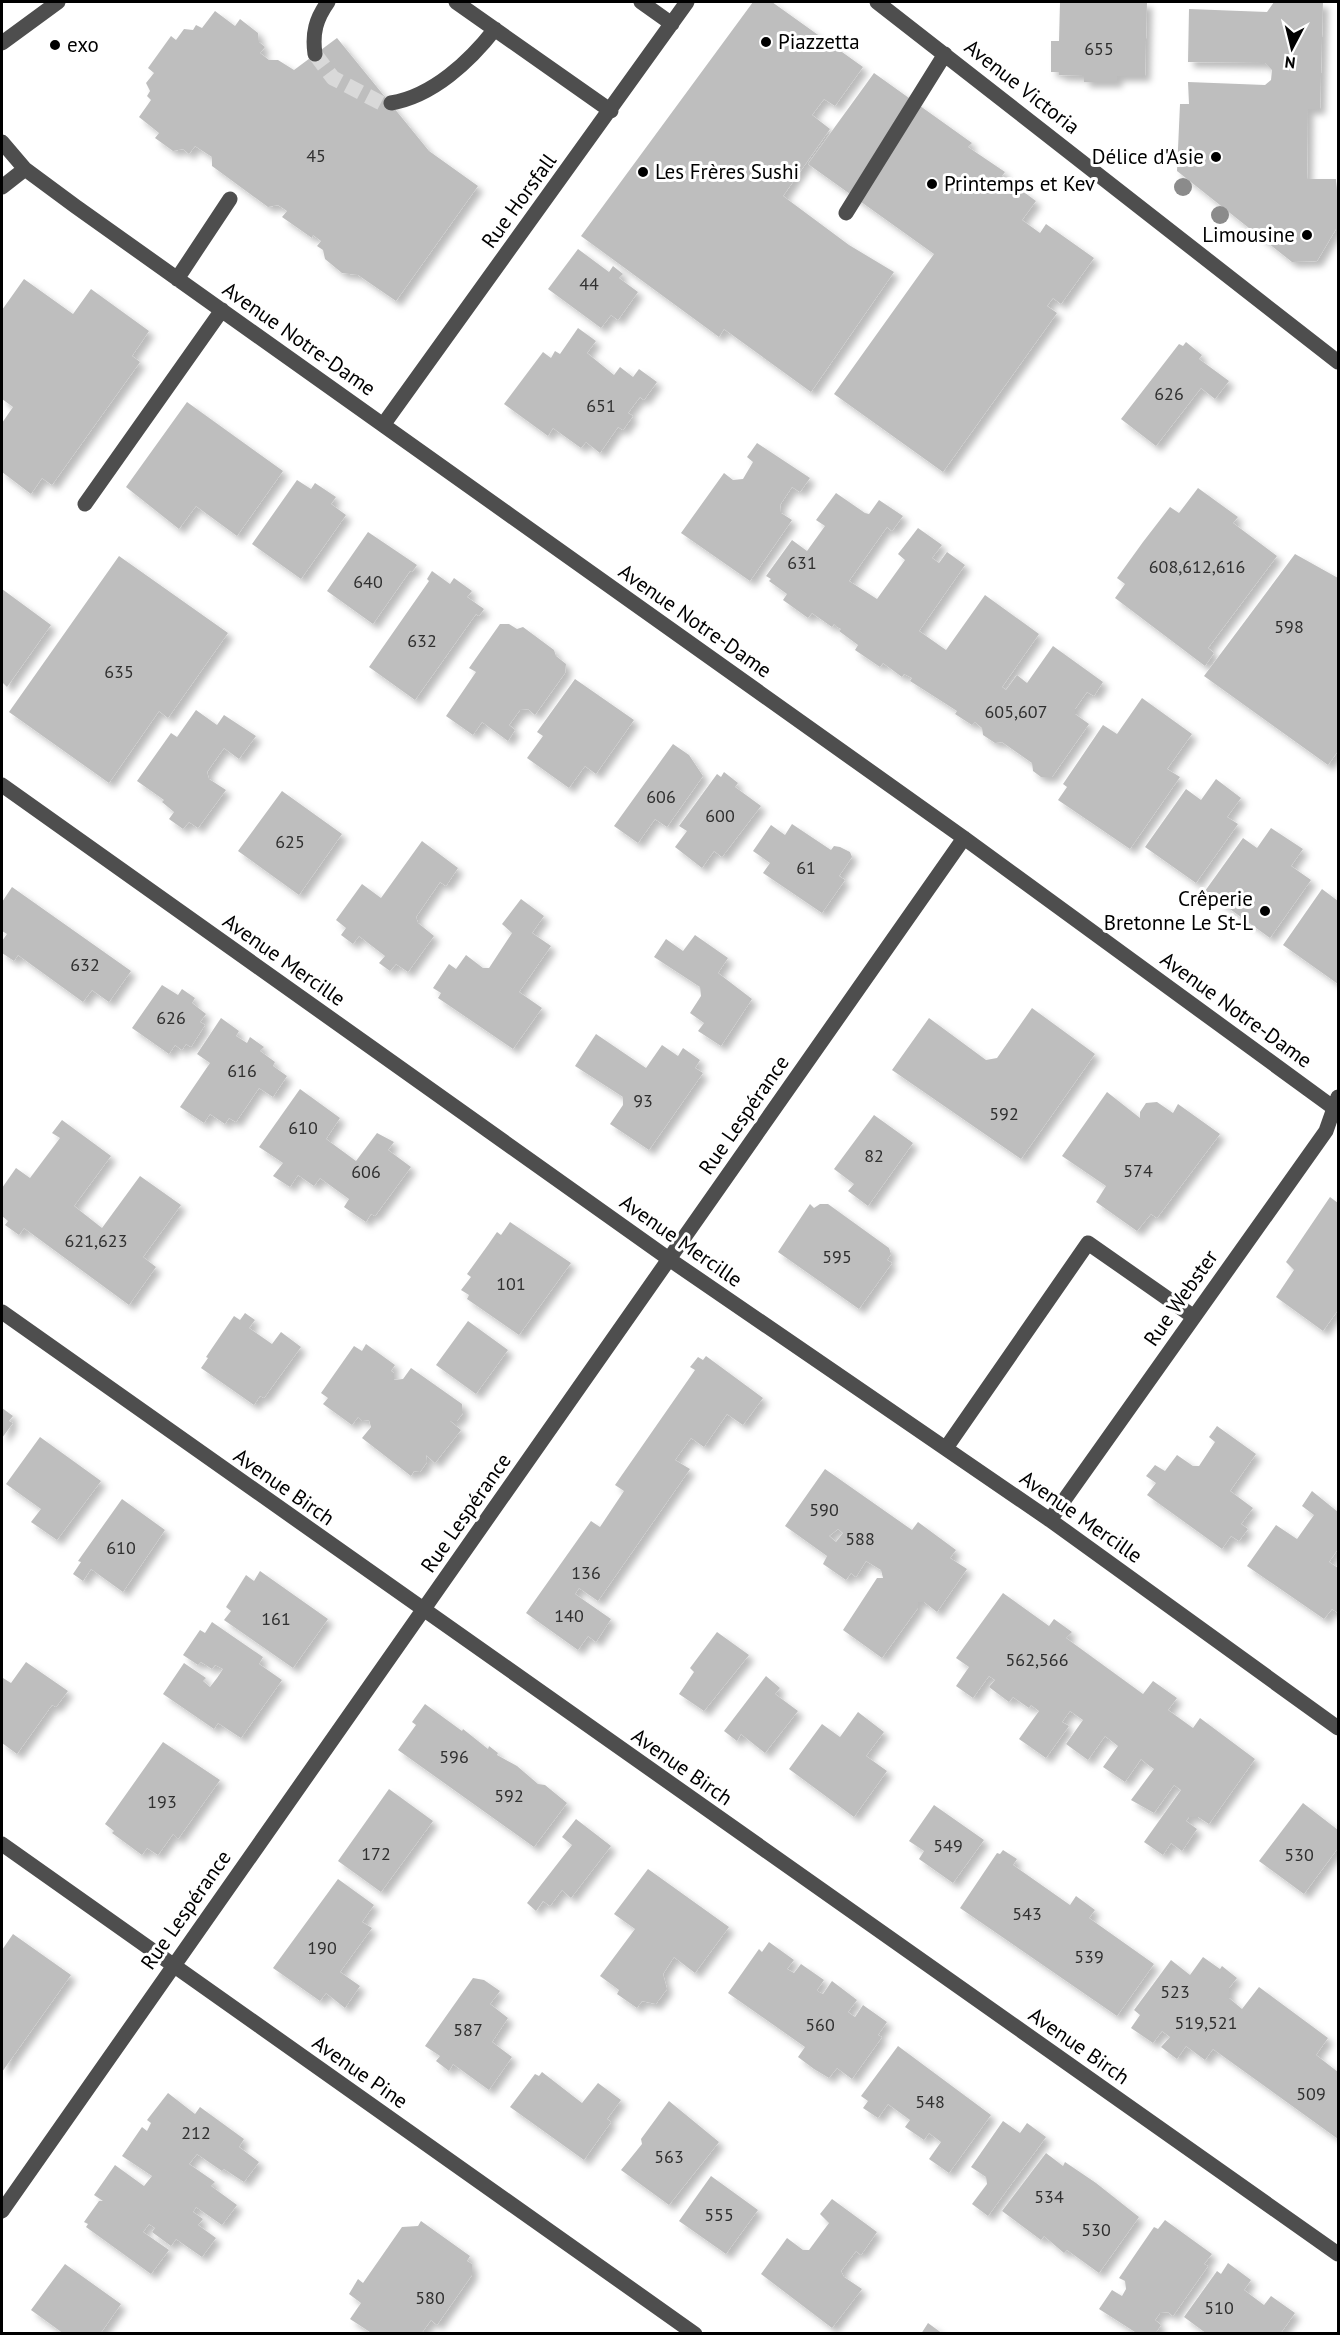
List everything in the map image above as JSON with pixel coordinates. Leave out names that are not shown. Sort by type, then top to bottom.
[{"type":"street","points":[[2,43],[58,2]]},
{"type":"street","points":[[315,54],[313,37],[315,27],[318,17],[328,2]]},
{"type":"street","points":[[456,2],[611,111]]},
{"type":"street","points":[[641,2],[672,24]]},
{"type":"street","name":"Rue Horsfall","points":[[383,424],[611,111],[687,2]]},
{"type":"street","name":"Avenue Victoria","points":[[877,2],[1338,362]]},
{"type":"street","points":[[391,103],[410,100],[472,58],[495,29]]},
{"type":"street","points":[[846,213],[945,54]]},
{"type":"street","name":"Avenue Notre-Dame","points":[[2,142],[25,169],[177,279],[1337,1105]]},
{"type":"street","points":[[2,187],[25,169]]},
{"type":"street","points":[[177,279],[230,199]]},
{"type":"street","points":[[85,504],[222,310]]},
{"type":"street","name":"Avenue Mercille","points":[[2,785],[669,1259],[1050,1520],[1338,1728]]},
{"type":"street","name":"Rue Lespérance","points":[[2,2211],[964,838]]},
{"type":"street","name":"Rue Webster","points":[[1050,1520],[1326,1131],[1337,1105]]},
{"type":"street","points":[[946,1448],[1088,1244],[1194,1317]]},
{"type":"street","name":"Avenue Birch","points":[[2,1312],[1338,2254]]},
{"type":"street","name":"Avenue Pine","points":[[2,1844],[695,2334]]},
{"type":"building","points":[[753,2],[772,2],[863,67],[835,106],[824,99],[812,115],[830,129],[783,196],[849,245],[894,272],[811,392],[724,329],[719,337],[581,236]]},
{"type":"building","points":[[1060,2],[1147,2],[1145,76],[1117,76],[1117,82],[1084,82],[1084,76],[1059,75],[1059,72],[1051,72],[1051,41],[1059,41]]},
{"type":"building","points":[[1274,2],[1323,2],[1320,109],[1308,109],[1307,179],[1336,179],[1336,229],[1317,261],[1292,262],[1177,171],[1180,104],[1189,104],[1188,82],[1265,85],[1271,80],[1272,70],[1265,63],[1188,62],[1189,9],[1267,12]]},
{"type":"building","points":[[215,11],[235,26],[240,19],[258,33],[259,42],[265,47],[260,53],[269,60],[278,60],[294,70],[337,38],[429,151],[478,186],[396,301],[358,275],[342,273],[325,259],[323,250],[317,246],[321,241],[313,235],[312,238],[282,217],[287,211],[278,205],[268,207],[212,166],[212,157],[195,146],[189,154],[183,149],[173,151],[155,138],[159,133],[139,117],[151,100],[147,96],[150,91],[146,83],[154,73],[148,68],[171,36],[176,40],[184,29],[193,30],[196,25],[202,28]]},
{"type":"building","points":[[874,73],[972,143],[968,147],[1005,172],[1002,176],[1036,201],[1022,220],[1040,233],[1046,224],[1094,258],[1061,304],[1053,298],[1047,306],[1057,313],[943,472],[834,394],[934,254],[808,164]]},
{"type":"building","points":[[578,249],[609,272],[613,266],[623,274],[619,278],[638,292],[618,320],[611,315],[601,328],[548,289]]},
{"type":"building","points":[[24,279],[73,314],[91,289],[149,331],[132,356],[140,362],[52,485],[42,478],[31,494],[2,472],[2,423],[13,407],[2,399],[2,310]]},
{"type":"building","points":[[578,328],[596,341],[587,353],[614,375],[620,367],[633,377],[639,369],[657,382],[644,400],[640,397],[628,413],[633,416],[623,430],[618,427],[600,453],[586,442],[581,448],[553,428],[548,436],[504,404],[543,352],[551,358],[555,351],[560,354]]},
{"type":"building","points":[[1186,342],[1202,355],[1199,359],[1229,381],[1215,399],[1201,388],[1156,446],[1121,419],[1179,344],[1183,346]]},
{"type":"building","points":[[187,402],[283,471],[237,536],[196,506],[179,529],[126,487]]},
{"type":"building","points":[[757,443],[810,478],[800,492],[792,487],[780,505],[781,513],[792,520],[750,581],[681,533],[724,473],[733,480],[743,479],[753,462],[747,457]]},
{"type":"building","points":[[297,480],[311,489],[315,483],[336,497],[331,504],[346,515],[301,579],[252,544]]},
{"type":"building","points":[[1198,488],[1238,517],[1233,523],[1277,556],[1208,648],[1214,653],[1205,666],[1115,598],[1125,584],[1117,578],[1143,542],[1170,507],[1179,513]]},
{"type":"building","points":[[836,493],[865,513],[869,514],[879,500],[903,516],[892,531],[887,527],[849,581],[877,599],[905,560],[898,554],[918,528],[942,545],[932,558],[939,563],[947,552],[965,565],[919,631],[946,650],[985,595],[1039,634],[1002,687],[1006,690],[1017,675],[1027,683],[1053,646],[1103,682],[1094,696],[1087,692],[1075,709],[1075,714],[1089,724],[1052,777],[1041,777],[1033,771],[1032,763],[1002,742],[995,743],[983,735],[982,728],[975,722],[972,725],[955,714],[957,711],[910,681],[912,678],[904,674],[902,677],[883,663],[880,667],[855,650],[858,645],[839,631],[841,629],[834,624],[832,627],[812,613],[808,618],[783,600],[787,594],[769,581],[771,579],[766,576],[792,540],[807,551],[825,526],[816,520]]},
{"type":"building","points":[[368,532],[417,565],[412,572],[410,571],[373,624],[327,591]]},
{"type":"building","points":[[1295,554],[1338,578],[1338,751],[1328,765],[1204,676]]},
{"type":"building","points":[[119,556],[228,633],[168,718],[159,711],[109,783],[9,712]]},
{"type":"building","points":[[432,571],[450,584],[454,578],[472,591],[467,597],[484,609],[479,616],[476,614],[415,700],[369,667],[429,581],[427,579]]},
{"type":"building","points":[[2,589],[51,625],[7,687],[2,682]]},
{"type":"building","points":[[500,624],[509,624],[517,629],[523,627],[554,650],[556,656],[566,664],[565,673],[535,715],[528,709],[520,710],[509,725],[515,730],[508,741],[482,722],[473,735],[446,716],[476,672],[469,668]]},
{"type":"building","points":[[575,679],[634,720],[596,774],[585,766],[569,788],[527,758],[543,736],[537,732]]},
{"type":"building","points":[[1142,698],[1192,734],[1167,769],[1180,777],[1130,849],[1058,800],[1067,787],[1063,784],[1103,725],[1117,734]]},
{"type":"building","points":[[196,710],[217,725],[224,715],[256,736],[239,759],[224,748],[207,772],[209,779],[226,790],[198,828],[189,822],[183,829],[169,819],[174,812],[162,802],[164,800],[137,781],[171,733],[177,737]]},
{"type":"building","points":[[673,744],[689,755],[703,776],[667,827],[655,819],[638,843],[614,826]]},
{"type":"building","points":[[724,772],[738,783],[735,787],[761,806],[722,857],[714,851],[702,868],[675,847],[687,831],[679,826],[717,774],[721,777]]},
{"type":"building","points":[[1216,779],[1241,798],[1227,817],[1238,824],[1196,883],[1145,847],[1186,789],[1201,800]]},
{"type":"building","points":[[282,791],[342,834],[299,895],[238,851]]},
{"type":"building","points":[[792,824],[831,850],[834,846],[840,847],[850,852],[852,857],[839,876],[845,880],[822,913],[763,873],[770,863],[753,851],[771,825],[785,835]]},
{"type":"building","points":[[1271,828],[1303,849],[1291,866],[1311,880],[1270,938],[1205,891],[1243,838],[1257,848]]},
{"type":"building","points":[[422,841],[458,868],[446,886],[440,882],[416,917],[418,923],[434,936],[408,972],[396,964],[390,971],[379,963],[385,956],[359,936],[353,944],[341,935],[346,928],[336,920],[362,884],[381,898]]},
{"type":"building","points":[[12,887],[131,971],[109,1002],[92,990],[83,1002],[18,955],[14,961],[2,953],[2,941],[7,934],[2,931],[2,902]]},
{"type":"building","points":[[1322,889],[1338,901],[1338,984],[1283,945]]},
{"type":"building","points":[[521,899],[544,916],[532,933],[551,946],[519,992],[542,1008],[513,1049],[438,998],[441,993],[433,988],[449,964],[456,969],[466,955],[483,968],[489,968],[512,933],[502,924]]},
{"type":"building","points":[[695,935],[728,958],[718,973],[752,999],[721,1046],[698,1031],[704,1023],[690,1013],[701,996],[700,987],[654,957],[666,939],[683,951]]},
{"type":"building","points":[[162,985],[178,995],[182,989],[195,998],[192,1003],[206,1014],[200,1022],[205,1025],[191,1047],[186,1044],[182,1050],[175,1045],[169,1054],[132,1028]]},
{"type":"building","points":[[1032,1008],[1095,1054],[1021,1159],[892,1070],[929,1018],[986,1060],[997,1058]]},
{"type":"building","points":[[221,1018],[239,1031],[236,1036],[247,1043],[250,1037],[264,1047],[260,1051],[275,1062],[273,1066],[287,1076],[273,1097],[259,1088],[236,1122],[229,1118],[225,1124],[210,1114],[204,1123],[180,1107],[210,1063],[197,1054]]},
{"type":"building","points":[[596,1034],[646,1068],[662,1045],[678,1056],[683,1048],[700,1060],[695,1068],[703,1073],[649,1150],[610,1124],[623,1105],[623,1097],[575,1066]]},
{"type":"building","points":[[300,1089],[340,1118],[326,1139],[356,1161],[377,1133],[394,1142],[388,1150],[411,1167],[375,1216],[371,1214],[366,1222],[344,1207],[349,1199],[320,1178],[314,1186],[298,1175],[290,1187],[273,1176],[283,1163],[259,1147]]},
{"type":"building","points":[[1107,1092],[1140,1118],[1140,1112],[1146,1103],[1157,1102],[1173,1113],[1178,1104],[1220,1134],[1157,1218],[1151,1214],[1137,1231],[1096,1202],[1106,1186],[1062,1156]]},
{"type":"building","points":[[874,1115],[913,1143],[868,1206],[848,1191],[854,1184],[834,1169]]},
{"type":"building","points":[[62,1120],[111,1156],[74,1206],[102,1228],[140,1176],[181,1205],[143,1257],[156,1267],[129,1305],[24,1228],[19,1235],[5,1225],[8,1221],[2,1216],[2,1188],[16,1168],[30,1178],[60,1138],[52,1133]]},
{"type":"building","points":[[1330,1197],[1338,1203],[1338,1310],[1323,1331],[1276,1297],[1294,1270],[1286,1262]]},
{"type":"building","points":[[810,1204],[814,1208],[820,1204],[828,1204],[889,1248],[891,1254],[887,1260],[892,1263],[859,1309],[778,1252]]},
{"type":"building","points":[[510,1222],[571,1263],[519,1335],[467,1299],[469,1295],[461,1290],[471,1277],[467,1274],[497,1232],[501,1235]]},
{"type":"building","points":[[245,1313],[255,1320],[249,1328],[272,1344],[281,1332],[301,1347],[264,1398],[260,1396],[254,1405],[201,1368],[234,1316],[240,1320]]},
{"type":"building","points":[[468,1321],[508,1350],[476,1394],[436,1365]]},
{"type":"building","points":[[366,1344],[395,1365],[391,1371],[394,1373],[394,1380],[403,1379],[411,1368],[462,1404],[463,1413],[457,1421],[450,1421],[461,1430],[435,1463],[426,1455],[427,1462],[420,1472],[414,1471],[411,1476],[362,1438],[371,1427],[369,1420],[362,1421],[358,1417],[352,1425],[323,1404],[328,1398],[321,1393],[354,1346],[362,1351]]},
{"type":"building","points":[[706,1356],[763,1398],[743,1425],[727,1414],[704,1447],[691,1438],[675,1460],[690,1469],[598,1601],[579,1588],[575,1594],[611,1619],[596,1642],[588,1636],[578,1650],[526,1613],[591,1521],[600,1527],[624,1491],[615,1485],[695,1370],[690,1367],[698,1357],[703,1360]]},
{"type":"building","points":[[2,1408],[13,1416],[9,1421],[13,1423],[2,1438]]},
{"type":"building","points":[[1217,1426],[1256,1454],[1230,1491],[1253,1508],[1241,1524],[1248,1529],[1239,1541],[1231,1536],[1222,1549],[1147,1495],[1156,1483],[1146,1476],[1155,1465],[1165,1471],[1177,1455],[1193,1466],[1199,1466],[1215,1442],[1209,1437]]},
{"type":"building","points":[[40,1437],[101,1481],[57,1540],[31,1522],[41,1509],[6,1484]]},
{"type":"building","points":[[825,1469],[912,1530],[918,1522],[956,1550],[950,1558],[967,1569],[937,1612],[924,1602],[918,1602],[918,1608],[882,1658],[843,1630],[877,1578],[883,1578],[881,1570],[866,1561],[856,1577],[851,1573],[846,1580],[823,1564],[827,1556],[785,1526]],"holes":[[[838,1529],[843,1533],[836,1542],[829,1536]]]},
{"type":"building","points":[[1312,1491],[1338,1512],[1338,1549],[1329,1562],[1338,1568],[1338,1613],[1332,1609],[1324,1619],[1247,1566],[1276,1525],[1297,1539],[1314,1515],[1302,1506]]},
{"type":"building","points":[[122,1499],[165,1530],[123,1592],[91,1569],[83,1581],[73,1574],[81,1562],[78,1561]]},
{"type":"building","points":[[260,1571],[328,1619],[293,1668],[224,1620],[231,1611],[226,1607],[246,1575],[254,1581]]},
{"type":"building","points":[[1003,1593],[1049,1626],[1054,1619],[1072,1632],[1066,1638],[1143,1694],[1153,1681],[1177,1698],[1168,1710],[1193,1728],[1200,1718],[1255,1759],[1209,1824],[1198,1817],[1189,1817],[1186,1821],[1197,1829],[1182,1851],[1171,1843],[1163,1855],[1144,1842],[1181,1790],[1174,1785],[1154,1813],[1131,1800],[1154,1769],[1141,1759],[1125,1782],[1103,1767],[1118,1746],[1105,1736],[1088,1760],[1066,1744],[1083,1720],[1070,1711],[1062,1722],[1069,1726],[1046,1758],[1019,1739],[1039,1711],[1031,1705],[1029,1708],[1013,1697],[1009,1702],[989,1687],[995,1680],[989,1676],[973,1698],[956,1686],[969,1667],[956,1658]]},
{"type":"building","points":[[212,1622],[263,1657],[259,1664],[282,1680],[241,1738],[218,1723],[214,1729],[163,1694],[184,1663],[206,1678],[203,1681],[210,1687],[217,1678],[223,1669],[215,1665],[212,1669],[201,1662],[198,1665],[183,1655],[200,1630],[205,1633]]},
{"type":"building","points":[[717,1632],[749,1655],[704,1711],[679,1694],[694,1672],[690,1668]]},
{"type":"building","points":[[26,1662],[68,1691],[56,1707],[52,1705],[17,1754],[2,1743],[2,1680],[3,1678],[11,1683]]},
{"type":"building","points":[[766,1676],[780,1688],[775,1694],[798,1711],[765,1753],[741,1734],[737,1741],[724,1731]]},
{"type":"building","points":[[425,1704],[488,1749],[489,1746],[498,1753],[497,1755],[517,1766],[538,1784],[545,1785],[567,1803],[534,1847],[398,1750],[416,1725],[412,1722]]},
{"type":"building","points":[[858,1712],[884,1732],[866,1756],[887,1771],[854,1817],[789,1769],[822,1724],[840,1737]]},
{"type":"building","points":[[163,1742],[220,1780],[178,1839],[173,1834],[158,1855],[147,1848],[142,1855],[112,1833],[114,1831],[105,1824]]},
{"type":"building","points":[[389,1789],[433,1821],[381,1892],[338,1861]]},
{"type":"building","points":[[1303,1803],[1338,1830],[1338,1848],[1304,1894],[1259,1861]]},
{"type":"building","points":[[934,1805],[984,1840],[953,1883],[919,1859],[924,1851],[909,1841]]},
{"type":"building","points":[[576,1819],[611,1846],[571,1898],[562,1890],[550,1906],[543,1901],[536,1911],[527,1903],[572,1845],[562,1837]]},
{"type":"building","points":[[1003,1850],[1017,1859],[1013,1865],[1070,1905],[1076,1896],[1095,1910],[1089,1918],[1154,1964],[1117,2016],[960,1908],[997,1853],[1000,1854]]},
{"type":"building","points":[[648,1869],[729,1927],[695,1973],[674,1957],[663,1974],[667,1989],[656,2004],[642,2001],[637,2008],[617,1994],[619,1990],[600,1976],[635,1929],[614,1914]]},
{"type":"building","points":[[338,1879],[374,1905],[362,1922],[372,1928],[340,1972],[360,1986],[345,2008],[326,1993],[320,2001],[273,1968]]},
{"type":"building","points":[[13,1934],[71,1975],[2,2072],[2,1950]]},
{"type":"building","points":[[769,1942],[794,1960],[787,1969],[794,1973],[801,1964],[824,1980],[817,1990],[819,1992],[823,1994],[832,1981],[857,2000],[848,2012],[852,2015],[855,2017],[863,2005],[887,2022],[878,2035],[882,2037],[852,2079],[837,2068],[829,2078],[814,2069],[798,2057],[805,2047],[728,1993],[759,1949],[762,1952]]},
{"type":"building","points":[[1203,1957],[1220,1969],[1222,1966],[1237,1978],[1229,1988],[1229,1998],[1242,2009],[1259,1987],[1328,2038],[1316,2055],[1338,2072],[1338,2139],[1213,2049],[1205,2060],[1186,2046],[1177,2059],[1161,2047],[1170,2037],[1162,2031],[1153,2043],[1131,2028],[1140,2015],[1134,2010],[1171,1960],[1190,1975]]},
{"type":"building","points":[[473,1978],[484,1980],[500,1991],[490,2004],[508,2018],[492,2042],[512,2057],[489,2090],[453,2064],[449,2071],[436,2061],[440,2056],[425,2046]]},
{"type":"building","points":[[898,2046],[991,2115],[949,2173],[929,2159],[941,2142],[929,2133],[924,2140],[905,2127],[910,2120],[888,2104],[878,2118],[863,2108],[868,2101],[861,2096]]},
{"type":"building","points":[[542,2072],[582,2103],[598,2083],[621,2100],[607,2119],[611,2122],[584,2160],[510,2107],[535,2074],[539,2076]]},
{"type":"building","points":[[168,2093],[195,2114],[200,2107],[244,2139],[239,2147],[259,2162],[244,2182],[224,2169],[222,2171],[197,2154],[189,2164],[215,2182],[211,2186],[237,2205],[222,2225],[196,2207],[193,2212],[203,2219],[198,2225],[216,2238],[202,2257],[176,2239],[171,2246],[152,2232],[155,2228],[149,2224],[143,2232],[169,2250],[151,2274],[86,2227],[88,2224],[84,2222],[99,2201],[103,2201],[94,2195],[115,2165],[144,2186],[152,2176],[122,2156],[142,2127],[147,2131],[151,2123],[147,2120]]},
{"type":"building","points":[[669,2101],[719,2142],[669,2205],[621,2170],[642,2144],[641,2139]]},
{"type":"building","points":[[1003,2121],[1020,2133],[1027,2123],[1046,2137],[988,2216],[972,2204],[987,2184],[986,2177],[971,2167]]},
{"type":"building","points":[[1046,2153],[1063,2166],[1065,2162],[1096,2183],[1139,2217],[1099,2273],[1067,2250],[1064,2253],[1044,2236],[1041,2240],[1002,2211]]},
{"type":"building","points":[[711,2176],[758,2210],[726,2254],[679,2221]]},
{"type":"building","points":[[832,2199],[877,2232],[861,2255],[856,2251],[841,2271],[844,2277],[862,2289],[832,2328],[761,2274],[787,2238],[803,2250],[809,2250],[829,2223],[820,2214]]},
{"type":"building","points":[[1165,2220],[1212,2254],[1204,2264],[1208,2266],[1173,2316],[1168,2312],[1160,2313],[1155,2320],[1161,2325],[1155,2334],[1138,2334],[1099,2309],[1112,2290],[1122,2296],[1126,2289],[1125,2281],[1119,2278],[1154,2227],[1158,2229]]},
{"type":"building","points":[[421,2221],[470,2256],[467,2261],[472,2264],[472,2275],[437,2325],[431,2320],[421,2334],[373,2334],[350,2319],[361,2303],[349,2294],[358,2279],[363,2283],[402,2227],[418,2226]]},
{"type":"building","points":[[1228,2263],[1251,2280],[1244,2290],[1264,2305],[1271,2296],[1295,2313],[1280,2334],[1207,2334],[1184,2317],[1217,2271],[1221,2274]]},
{"type":"building","points":[[65,2264],[121,2304],[100,2334],[64,2334],[31,2310]]},
{"type":"building","points":[[928,2323],[943,2334],[921,2334]]},
{"type":"tunnel","points":[[315,54],[333,78],[383,104],[391,103]]},
{"type":"place","name":"Piazzetta","points":[[766,42]]},
{"type":"place","name":"exo","points":[[55,45]]},
{"type":"place","name":"Délice d'Asie","points":[[1216,157]]},
{"type":"place","name":"Les Frères Sushi","points":[[643,172]]},
{"type":"place","name":"Printemps et Kev","points":[[932,184]]},
{"type":"place","name":"Limousine","points":[[1307,235]]},
{"type":"place","name":"Crêperie Bretonne Le St-L","points":[[1265,911]]}]
